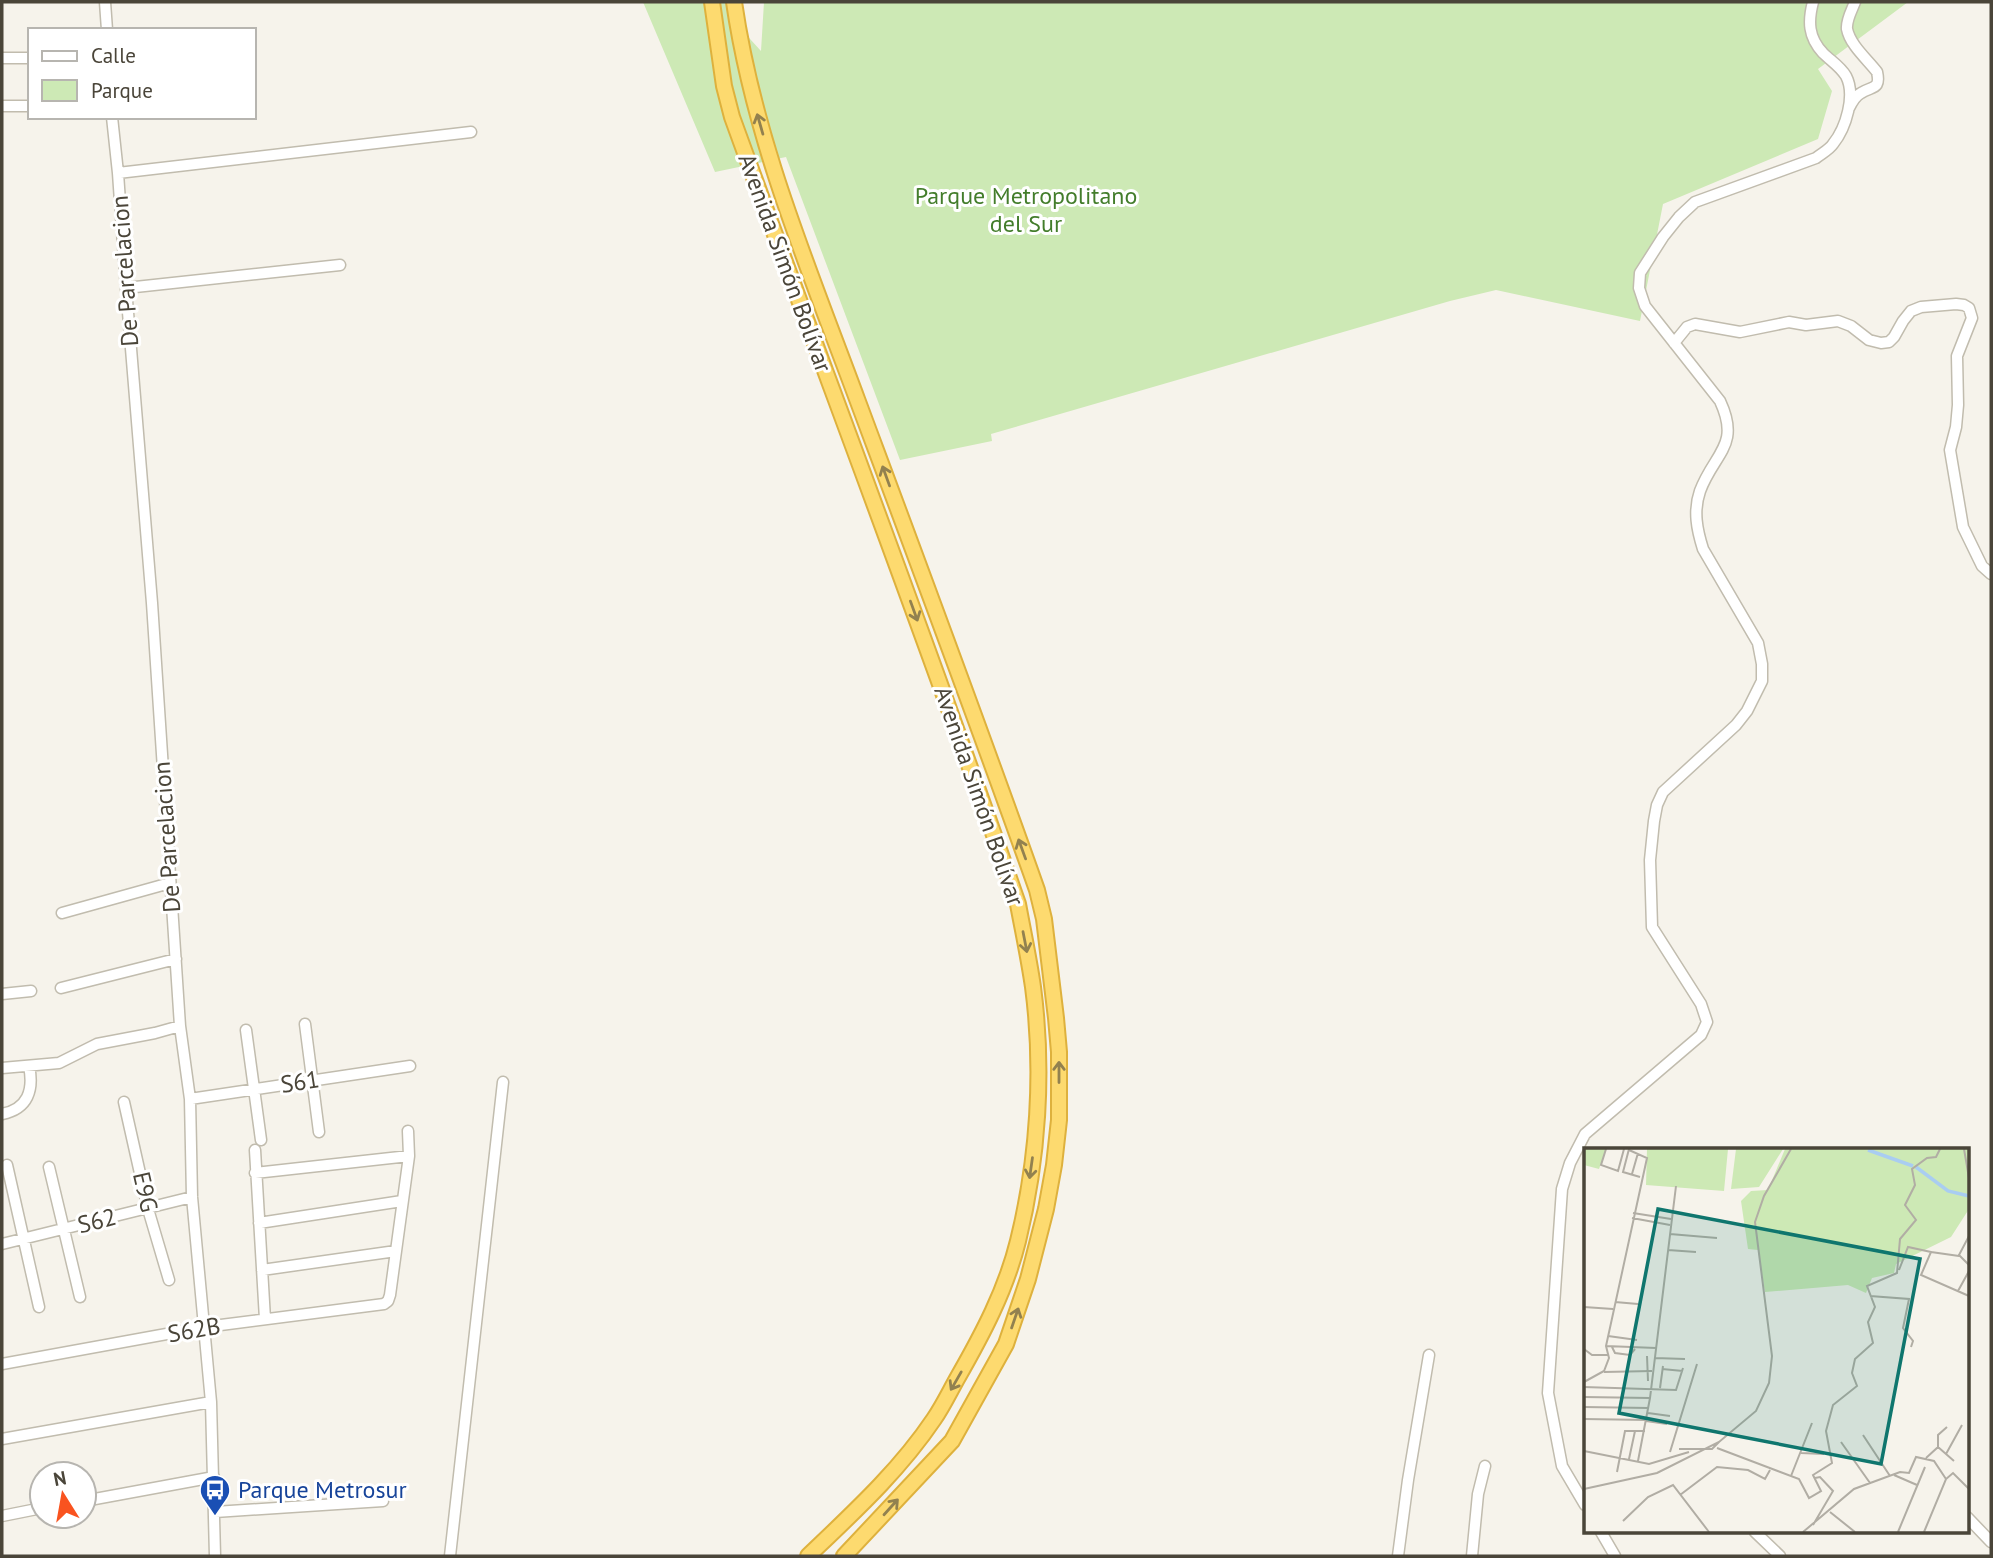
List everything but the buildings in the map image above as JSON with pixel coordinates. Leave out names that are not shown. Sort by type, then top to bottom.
[{"type":"highway","name":"Avenida Simón Bolívar","points":[[712,2],[724,86],[732,117],[891,546],[1018,904],[1034,1001],[1038,1070],[1037,1118],[1018,1242],[1001,1291],[981,1336],[926,1430],[885,1481],[808,1556]]},
{"type":"highway","name":"Avenida Simón Bolívar","points":[[734,2],[750,90],[777,181],[969,700],[1041,904],[1059,1052],[1059,1120],[1054,1166],[1028,1279],[1006,1344],[951,1441],[844,1556]]},
{"type":"highway","points":[[891,546],[910,540]]},
{"type":"street","points":[[105,2],[107,28]]},
{"type":"street","points":[[1584,1503],[1562,1466],[1548,1393],[1562,1189],[1570,1163],[1585,1134],[1701,1035],[1707,1022],[1701,1004],[1652,927],[1650,860],[1654,821],[1663,792],[1736,725],[1747,711],[1762,681],[1758,643],[1709,560],[1698,532],[1698,499],[1729,432],[1727,416],[1720,401],[1645,306],[1639,288],[1640,273],[1663,237],[1695,202],[1816,158],[1832,147],[1843,129],[1849,108],[1849,85],[1846,75],[1821,51],[1813,38],[1808,21],[1812,2]]},
{"type":"street","points":[[1849,108],[1858,94],[1877,85],[1878,78],[1877,72],[1851,39],[1847,29],[1847,20],[1855,2]]},
{"type":"street","points":[[2,58],[28,58]]},
{"type":"street","points":[[2,106],[28,106]]},
{"type":"street","name":"De Parcelacion","points":[[112,119],[152,603],[180,1026],[190,1099],[192,1197],[211,1402],[215,1556]]},
{"type":"street","points":[[118,173],[471,132]]},
{"type":"street","points":[[126,288],[340,265]]},
{"type":"street","points":[[1674,343],[1688,327],[1695,324],[1740,332],[1788,323],[1806,326],[1838,321],[1850,326],[1868,340],[1881,343],[1889,342],[1911,311],[1921,307],[1956,304],[1969,308],[1972,318],[1957,356],[1958,405],[1950,450],[1963,527],[1982,566],[1991,575]]},
{"type":"street","points":[[62,913],[170,883]]},
{"type":"street","points":[[61,988],[176,959]]},
{"type":"street","points":[[2,994],[31,991]]},
{"type":"street","points":[[305,1024],[319,1132]]},
{"type":"street","points":[[2,1068],[59,1063],[97,1044],[180,1026]]},
{"type":"street","points":[[246,1030],[261,1140]]},
{"type":"street","points":[[2,1114],[10,1112],[25,1100],[31,1088],[29,1066]]},
{"type":"street","name":"S61","points":[[190,1099],[410,1066]]},
{"type":"street","points":[[450,1556],[503,1082]]},
{"type":"street","name":"E9G","points":[[124,1102],[148,1209],[169,1280]]},
{"type":"street","points":[[262,1270],[396,1251],[409,1156],[408,1131]]},
{"type":"street","points":[[255,1150],[265,1319]]},
{"type":"street","points":[[255,1173],[409,1156]]},
{"type":"street","points":[[7,1165],[39,1307]]},
{"type":"street","points":[[49,1167],[80,1297]]},
{"type":"street","name":"S62","points":[[2,1244],[192,1197]]},
{"type":"street","points":[[258,1223],[402,1201]]},
{"type":"street","name":"S62B","points":[[2,1364],[205,1327],[378,1305],[388,1301],[396,1251]]},
{"type":"street","points":[[1398,1556],[1430,1355]]},
{"type":"street","points":[[2,1439],[211,1402]]},
{"type":"street","points":[[1472,1556],[1478,1494],[1485,1466]]},
{"type":"street","points":[[98,1498],[214,1477]]},
{"type":"street","points":[[215,1512],[383,1501]]},
{"type":"street","points":[[2,1516],[28,1511]]},
{"type":"street","points":[[1968,1518],[1991,1542]]},
{"type":"street","points":[[1602,1534],[1615,1556]]},
{"type":"street","points":[[1757,1534],[1780,1556]]},
{"type":"green space","name":"Parque Metropolitano del Sur","points":[[643,2],[735,2],[740,28],[761,51],[764,2],[1908,2],[1818,69],[1832,91],[1818,139],[1663,204],[1640,321],[1496,290],[991,434],[992,441],[900,460],[786,157],[715,172]]},
{"type":"place","name":"Parque Metrosur","points":[[215,1517]]}]
